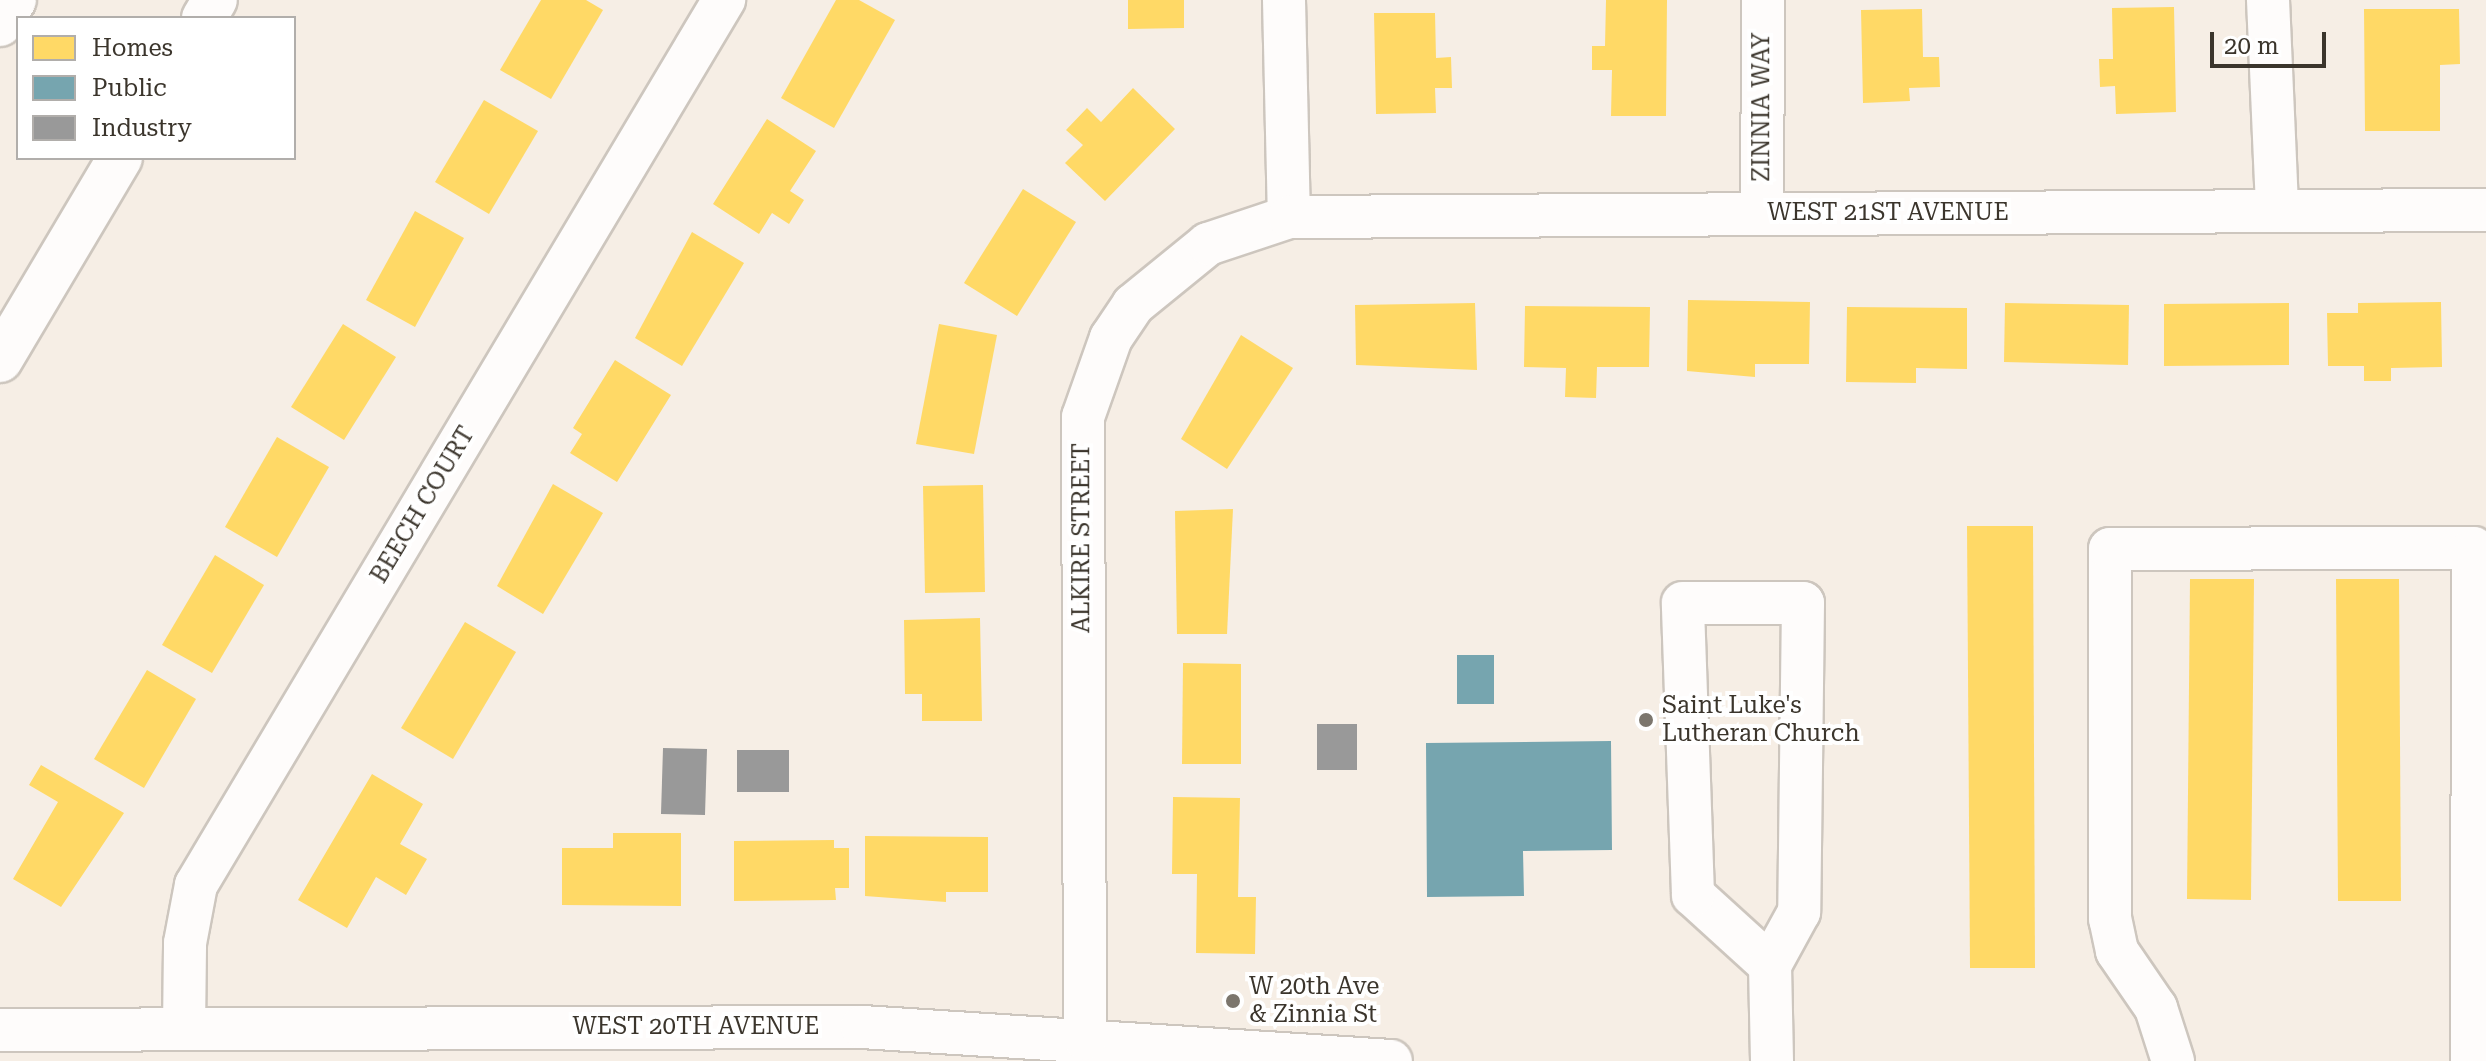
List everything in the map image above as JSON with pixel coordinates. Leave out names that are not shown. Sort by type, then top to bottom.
[{"type":"highway","points":[[0,24],[14,0]]},
{"type":"highway","points":[[0,360],[119,160]]},
{"type":"street","name":"BEECH COURT","points":[[184,1029],[185,943],[196,885],[724,0]]},
{"type":"street","points":[[1284,0],[1289,217]]},
{"type":"street","name":"ZINNIA WAY","points":[[1762,213],[1763,0]]},
{"type":"street","points":[[2268,0],[2277,210]]},
{"type":"street","name":"WEST 21ST AVENUE","points":[[1289,217],[2486,210]]},
{"type":"street","name":"ALKIRE STREET","points":[[1085,1039],[1083,417],[1111,338],[1167,270],[1208,244],[1289,217]]},
{"type":"street","points":[[2173,1061],[2156,1008],[2117,951],[2110,919],[2110,549],[2473,548],[2479,826],[2472,1061]]},
{"type":"street","points":[[1770,965],[1693,895],[1683,603],[1803,603],[1799,912],[1770,965],[1772,1061]]},
{"type":"street","name":"WEST 20TH AVENUE","points":[[0,1030],[184,1029],[680,1044],[914,1028],[1085,1039],[1176,1053],[1391,1061]]},
{"type":"building: Homes","points":[[541,0],[586,0],[603,10],[551,99],[500,70]]},
{"type":"building: Homes","points":[[836,0],[859,0],[895,20],[834,128],[781,98]]},
{"type":"building: Homes","points":[[1128,0],[1184,0],[1184,28],[1128,29]]},
{"type":"building: Homes","points":[[1606,0],[1667,0],[1666,116],[1611,116],[1612,70],[1592,70],[1592,46],[1605,46]]},
{"type":"building: Homes","points":[[2174,7],[2176,112],[2116,114],[2115,86],[2100,87],[2099,59],[2113,59],[2112,8]]},
{"type":"building: Homes","points":[[1922,9],[1923,57],[1939,57],[1940,87],[1909,88],[1910,101],[1863,103],[1861,10]]},
{"type":"building: Homes","points":[[2364,9],[2459,9],[2460,64],[2440,65],[2440,131],[2365,131]]},
{"type":"building: Homes","points":[[1374,13],[1435,13],[1436,58],[1451,57],[1452,88],[1435,88],[1436,113],[1376,114]]},
{"type":"building: Homes","points":[[1133,88],[1175,129],[1105,201],[1065,163],[1083,145],[1066,130],[1087,108],[1101,122]]},
{"type":"building: Homes","points":[[484,100],[538,131],[489,214],[435,182]]},
{"type":"building: Homes","points":[[767,119],[816,151],[790,191],[804,200],[789,224],[772,213],[759,234],[713,204]]},
{"type":"building: Homes","points":[[1023,189],[1076,222],[1017,316],[964,283]]},
{"type":"building: Homes","points":[[415,211],[464,238],[415,327],[366,300]]},
{"type":"building: Homes","points":[[692,232],[744,263],[682,366],[635,338]]},
{"type":"building: Homes","points":[[1688,300],[1810,302],[1809,364],[1755,364],[1755,377],[1687,371]]},
{"type":"building: Homes","points":[[2441,302],[2442,367],[2391,368],[2391,381],[2364,381],[2364,366],[2328,366],[2327,313],[2358,313],[2358,303]]},
{"type":"building: Homes","points":[[1475,303],[1477,370],[1356,365],[1355,305]]},
{"type":"building: Homes","points":[[2005,303],[2129,305],[2128,365],[2004,362]]},
{"type":"building: Homes","points":[[2289,303],[2289,365],[2164,366],[2164,304]]},
{"type":"building: Homes","points":[[1525,306],[1650,307],[1649,367],[1597,367],[1596,398],[1565,397],[1566,368],[1524,367]]},
{"type":"building: Homes","points":[[1847,307],[1967,308],[1967,369],[1916,368],[1916,383],[1846,382]]},
{"type":"building: Homes","points":[[343,324],[396,357],[344,440],[291,407]]},
{"type":"building: Homes","points":[[939,324],[997,335],[974,454],[916,444]]},
{"type":"building: Homes","points":[[1241,335],[1293,368],[1227,469],[1181,439]]},
{"type":"building: Homes","points":[[615,360],[671,395],[617,482],[570,453],[582,434],[573,428]]},
{"type":"building: Homes","points":[[277,437],[329,467],[277,557],[225,527]]},
{"type":"building: Homes","points":[[553,484],[603,513],[543,614],[497,586]]},
{"type":"building: Homes","points":[[983,485],[985,592],[925,593],[923,486]]},
{"type":"building: Homes","points":[[1233,509],[1227,634],[1177,634],[1175,511]]},
{"type":"building: Homes","points":[[1967,526],[2033,526],[2035,968],[1970,968]]},
{"type":"building: Homes","points":[[215,555],[264,585],[212,673],[162,645]]},
{"type":"building: Homes","points":[[2190,579],[2254,579],[2251,900],[2187,899]]},
{"type":"building: Homes","points":[[2336,579],[2399,579],[2401,901],[2338,901]]},
{"type":"building: Homes","points":[[980,618],[982,721],[922,721],[922,694],[905,694],[904,620]]},
{"type":"building: Homes","points":[[465,622],[516,652],[453,759],[401,728]]},
{"type":"building: Homes","points":[[1183,663],[1241,664],[1241,764],[1182,764]]},
{"type":"building: Homes","points":[[147,670],[196,699],[144,788],[94,759]]},
{"type":"building: Homes","points":[[41,765],[124,813],[61,907],[13,879],[58,802],[29,785]]},
{"type":"building: Homes","points":[[372,774],[423,804],[400,844],[427,859],[406,895],[376,877],[347,928],[298,900]]},
{"type":"building: Homes","points":[[1173,797],[1240,798],[1238,897],[1256,897],[1255,954],[1196,953],[1197,874],[1172,874]]},
{"type":"building: Homes","points":[[613,833],[681,833],[681,906],[562,905],[562,848],[613,848]]},
{"type":"building: Homes","points":[[865,836],[988,837],[988,892],[946,892],[946,902],[865,896]]},
{"type":"building: Homes","points":[[834,840],[834,848],[849,848],[849,888],[835,888],[836,900],[734,901],[734,841]]},
{"type":"building: Public","points":[[1457,655],[1494,655],[1494,704],[1457,704]]},
{"type":"building: Public","points":[[1611,741],[1612,850],[1523,851],[1524,896],[1427,897],[1426,743]]},
{"type":"building: Industry","points":[[1317,724],[1357,724],[1357,770],[1317,770]]},
{"type":"building: Industry","points":[[663,748],[707,749],[705,815],[661,814]]},
{"type":"building: Industry","points":[[737,750],[789,750],[789,792],[737,792]]},
{"type":"place","name":"Saint Luke's Lutheran Church","points":[[1646,720]]},
{"type":"place","name":"W 20th Ave & Zinnia St","points":[[1233,1001]]}]
